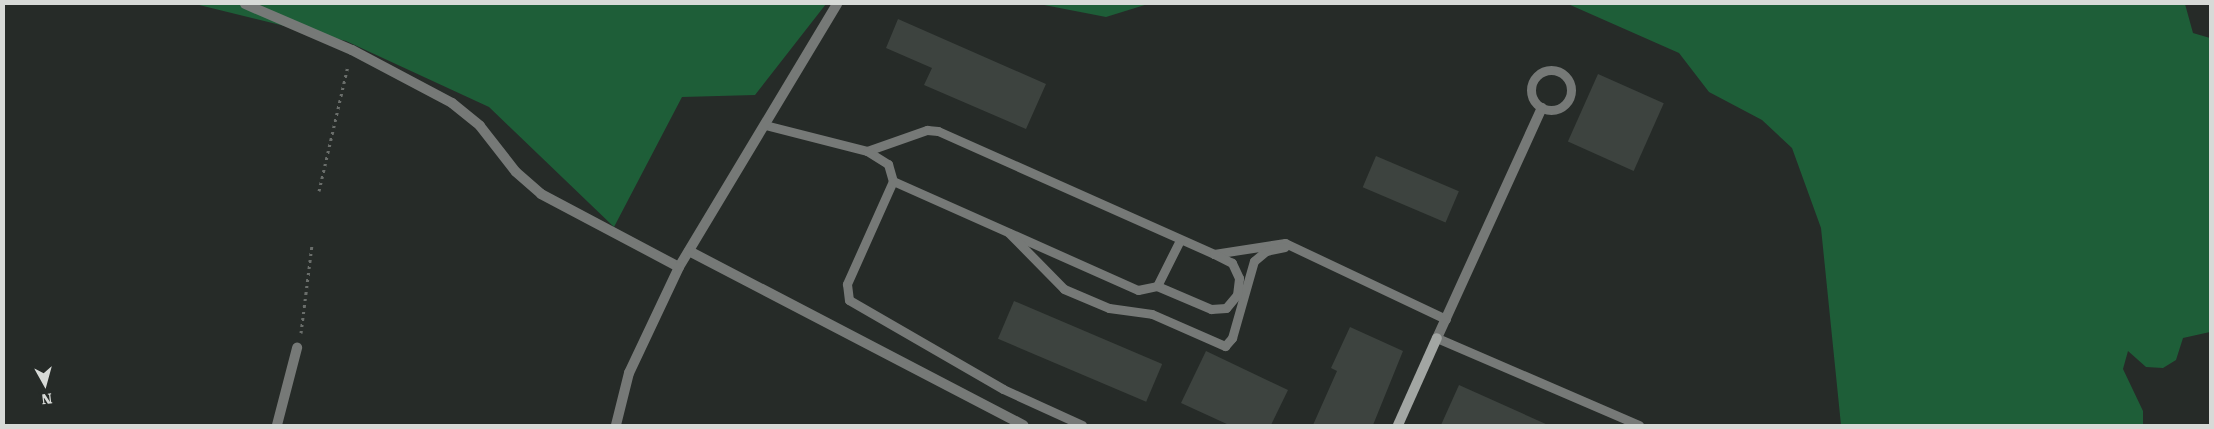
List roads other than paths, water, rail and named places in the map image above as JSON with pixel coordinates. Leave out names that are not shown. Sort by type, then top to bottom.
[{"type":"street","points":[[245,4],[352,50],[452,103],[480,126],[516,172],[541,194],[679,267]]},
{"type":"street","points":[[616,425],[629,373],[679,267],[838,4]]},
{"type":"street","points":[[1398,425],[1542,108]]},
{"type":"street","points":[[689,251],[1024,425]]},
{"type":"street","points":[[276,425],[297,348]]},
{"type":"lane","points":[[1558,71],[1569,80],[1569,99],[1559,108],[1542,108],[1532,97],[1532,82],[1542,72],[1558,71]]},
{"type":"lane","points":[[765,125],[866,151],[888,164],[892,181],[847,284],[849,300],[1003,389],[1082,425]]},
{"type":"lane","points":[[866,151],[927,130],[938,131],[1232,263],[1240,278],[1237,295],[1226,308],[1211,309],[1157,286],[1138,290],[892,181]]},
{"type":"lane","points":[[1009,233],[1064,289],[1108,308],[1152,314],[1225,346],[1232,338],[1254,261],[1266,251],[1292,246]]},
{"type":"lane","points":[[1157,286],[1180,240]]},
{"type":"lane","points":[[1214,254],[1275,242],[1292,246],[1446,319]]},
{"type":"lane","points":[[1438,338],[1639,425]]}]
